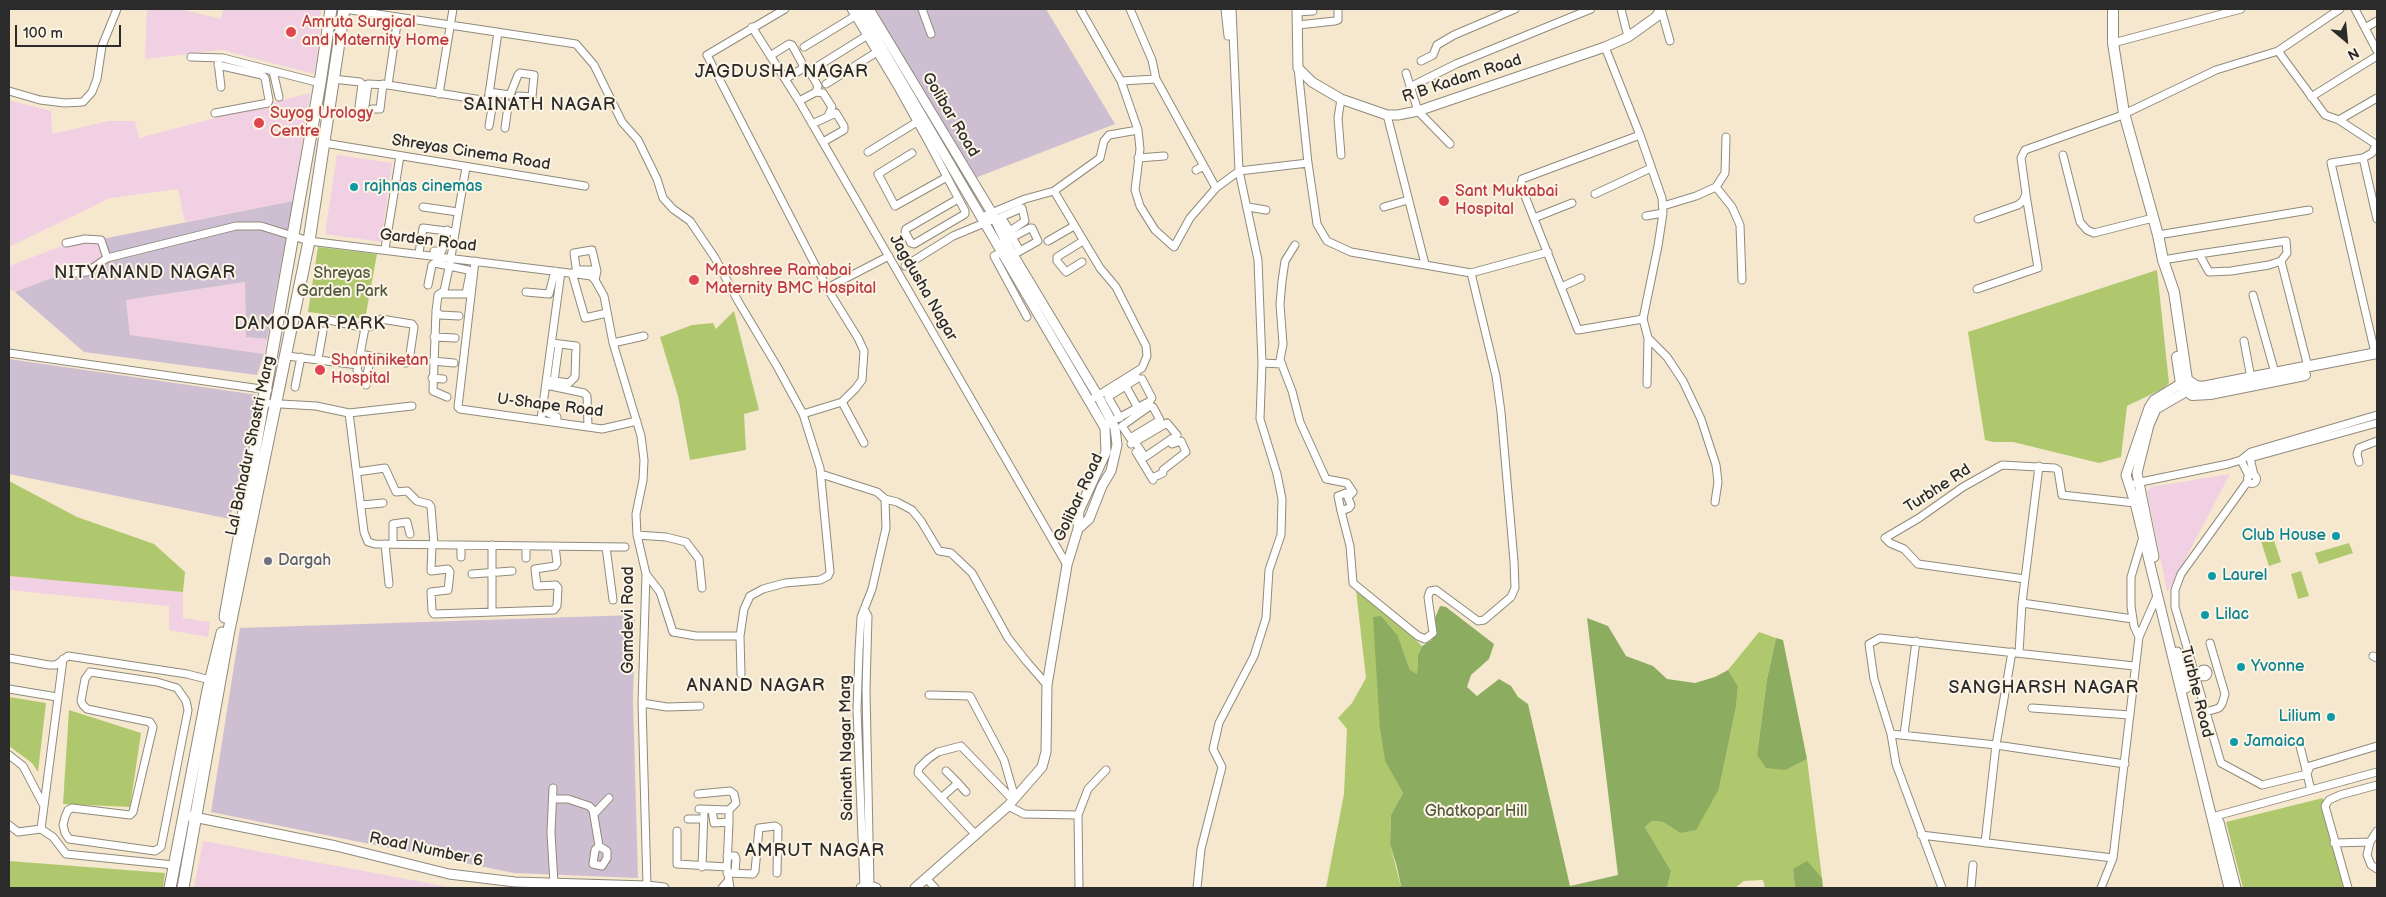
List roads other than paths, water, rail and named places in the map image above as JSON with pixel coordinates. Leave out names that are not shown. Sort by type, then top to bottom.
[{"type":"main road","name":"Lal Bahadur Shastri Marg","points":[[170,888],[210,680],[222,634],[320,83],[331,9]]},
{"type":"main road","name":"Lal Bahadur Shastri Marg","points":[[183,888],[228,635],[280,391],[309,241],[344,9]]},
{"type":"main road","points":[[2113,9],[2113,43],[2124,113],[2158,235],[2163,260],[2170,285],[2174,292],[2188,385],[2192,395],[2210,394],[2376,355]]},
{"type":"main road","points":[[2188,385],[2202,387],[2376,355]]},
{"type":"street","points":[[9,91],[40,100],[64,103],[82,102],[92,92],[97,79],[102,46],[117,9]]},
{"type":"street","points":[[344,9],[576,44],[586,53],[594,65],[622,122],[638,140],[657,179],[663,198],[673,209],[690,221],[715,258],[803,414],[821,474],[830,572],[828,576],[820,580],[785,583],[763,589],[750,596],[744,609],[740,636],[741,674]]},
{"type":"street","points":[[439,94],[454,9]]},
{"type":"street","points":[[785,9],[707,55],[828,288],[864,351],[862,380],[842,402],[803,414]]},
{"type":"street","points":[[851,9],[857,13],[873,32],[877,52],[948,178],[958,199],[965,214],[914,244],[911,243],[905,232],[906,229],[958,199]]},
{"type":"street","name":"Golibar Road","points":[[869,9],[873,32],[989,218],[1008,244],[1021,276],[1061,344],[1098,396],[1113,425],[1117,445],[1115,460],[1089,519],[1078,529],[1067,565],[1047,684],[1046,752],[1042,766],[1012,801],[914,888]]},
{"type":"street","points":[[922,9],[931,34]]},
{"type":"street","points":[[1080,9],[1121,81],[1138,130],[1138,158],[1134,190],[1140,206],[1155,230],[1174,247],[1190,218],[1216,188],[1239,170],[1308,164]]},
{"type":"street","points":[[1130,9],[1152,60],[1156,79],[1216,188]]},
{"type":"street","points":[[1225,9],[1233,56]]},
{"type":"street","points":[[1197,888],[1201,849],[1222,767],[1213,749],[1219,723],[1254,656],[1266,618],[1270,570],[1281,535],[1282,498],[1260,419],[1262,364],[1258,260],[1239,170],[1232,9]]},
{"type":"street","points":[[1298,26],[1336,21],[1338,20],[1338,9]]},
{"type":"street","points":[[1421,61],[1433,55],[1437,45],[1454,35],[1516,9]]},
{"type":"street","points":[[1410,87],[1486,51],[1591,9]]},
{"type":"street","points":[[1621,9],[1628,37]]},
{"type":"street","points":[[1661,9],[1670,41]]},
{"type":"street","name":"R B Kadam Road","points":[[1298,68],[1312,82],[1341,99],[1387,115],[1418,111],[1605,47],[1628,37],[1656,17],[1661,9]]},
{"type":"street","points":[[2113,43],[2241,9]]},
{"type":"street","points":[[1977,289],[2038,268],[2021,158],[2025,150],[2120,116],[2216,70],[2278,51],[2340,9]]},
{"type":"street","points":[[2355,9],[2377,51]]},
{"type":"street","points":[[1313,24],[1313,10],[1297,10],[1298,68],[1308,164],[1317,224],[1327,241],[1351,252],[1471,273],[1548,252]]},
{"type":"street","points":[[804,47],[857,13]]},
{"type":"street","points":[[365,107],[380,109],[398,17]]},
{"type":"street","points":[[2365,28],[2377,21]]},
{"type":"street","name":"Jagdusha Nagar","points":[[752,27],[799,101],[1067,565]]},
{"type":"street","points":[[489,126],[491,102],[489,92],[498,32]]},
{"type":"street","points":[[815,68],[873,32]]},
{"type":"street","points":[[770,56],[789,44],[792,45],[803,65],[802,69]]},
{"type":"street","points":[[1605,47],[1652,168],[1663,210],[1644,319],[1648,338],[1647,384]]},
{"type":"street","points":[[2278,51],[2310,97],[2326,114],[2339,120],[2376,145],[2372,153],[2364,158],[2331,163],[2376,355]]},
{"type":"street","points":[[826,84],[877,52]]},
{"type":"street","points":[[2310,97],[2377,56]]},
{"type":"street","points":[[191,57],[273,71],[320,83]]},
{"type":"street","points":[[218,62],[221,87]]},
{"type":"street","points":[[215,113],[268,103],[269,100],[265,78],[262,75],[218,62]]},
{"type":"street","points":[[785,79],[802,69],[808,69],[818,86],[816,92]]},
{"type":"street","points":[[273,71],[279,97]]},
{"type":"street","points":[[489,92],[510,95],[520,73],[534,76],[532,97],[519,96]]},
{"type":"street","points":[[1406,73],[1418,111],[1450,144]]},
{"type":"street","points":[[333,79],[360,82],[362,84],[365,107]]},
{"type":"street","points":[[1121,81],[1156,79]]},
{"type":"street","points":[[365,107],[368,84],[386,85],[506,104],[508,106],[505,128]]},
{"type":"street","points":[[799,101],[816,92],[823,93],[832,107],[829,114]]},
{"type":"street","points":[[2339,120],[2377,98]]},
{"type":"street","points":[[1340,154],[1338,118],[1341,99]]},
{"type":"street","points":[[812,124],[829,114],[836,113],[844,130],[823,142]]},
{"type":"street","points":[[1387,115],[1425,264]]},
{"type":"street","points":[[868,152],[917,122]]},
{"type":"street","points":[[905,266],[953,236],[1025,199],[1054,191],[1100,158],[1104,141],[1109,135],[1138,130]]},
{"type":"street","points":[[1640,135],[1522,179],[1521,186],[1578,330],[1644,319]]},
{"type":"street","points":[[1646,216],[1716,187],[1725,174],[1726,137]]},
{"type":"street","name":"Shreyas Cinema Road","points":[[324,143],[584,186]]},
{"type":"street","points":[[912,153],[878,174],[895,206],[948,178]]},
{"type":"street","points":[[2063,155],[2080,222],[2087,230],[2094,233],[2153,218]]},
{"type":"street","points":[[385,249],[400,156]]},
{"type":"street","points":[[1138,158],[1164,156]]},
{"type":"street","points":[[2364,158],[2377,220]]},
{"type":"street","points":[[1196,170],[1204,166]]},
{"type":"street","points":[[450,231],[423,228],[419,251],[442,251],[458,212],[466,167]]},
{"type":"street","points":[[1595,194],[1652,168]]},
{"type":"street","points":[[1716,187],[1732,207],[1740,225],[1742,280]]},
{"type":"street","points":[[1054,191],[1083,241],[1116,287],[1146,346],[1147,356],[1142,368],[1108,397],[1113,425],[1106,452],[1079,511],[1078,529]]},
{"type":"street","points":[[1978,219],[2018,205],[2026,194]]},
{"type":"street","points":[[1384,207],[1408,200]]},
{"type":"street","points":[[1534,218],[1572,203]]},
{"type":"street","points":[[423,207],[458,212]]},
{"type":"street","points":[[1248,207],[1266,210]]},
{"type":"street","points":[[2158,235],[2309,210]]},
{"type":"street","name":"Garden Road","points":[[107,258],[236,226],[261,226],[285,233],[292,238],[309,241],[419,251],[450,262],[475,261],[558,272]]},
{"type":"street","points":[[1048,241],[1074,226]]},
{"type":"street","points":[[447,396],[433,391],[432,361],[436,311],[440,294],[444,291],[450,262],[450,231]]},
{"type":"street","points":[[66,243],[85,239],[101,240],[107,258],[87,272],[76,272]]},
{"type":"street","points":[[1082,262],[1066,272],[1057,261],[1057,258],[1083,241]]},
{"type":"street","points":[[2163,260],[2199,254],[2286,241],[2287,253],[2281,261],[2231,271],[2210,272],[2199,254]]},
{"type":"street","points":[[1008,244],[994,256],[1028,317]]},
{"type":"street","points":[[1295,245],[1285,261],[1282,282],[1280,304],[1283,344],[1280,360],[1300,422],[1326,479],[1347,483],[1353,492],[1348,497],[1351,505],[1349,508],[1341,511],[1350,546],[1353,583],[1418,636],[1425,638],[1433,634],[1428,597],[1430,591],[1436,590],[1478,621],[1484,620],[1511,597],[1515,588],[1501,412],[1492,359],[1471,273]]},
{"type":"street","points":[[595,280],[596,270],[592,250],[574,253],[575,272],[585,318],[607,313]]},
{"type":"street","points":[[828,288],[889,256]]},
{"type":"street","name":"U-Shape Road","points":[[475,261],[458,407],[460,409],[602,428],[637,421]]},
{"type":"street","points":[[2281,261],[2308,367]]},
{"type":"street","points":[[428,285],[432,265],[435,263],[450,262],[468,270],[470,273],[466,294],[440,294]]},
{"type":"street","points":[[558,272],[596,270]]},
{"type":"street","points":[[526,292],[550,294],[558,272]]},
{"type":"street","points":[[541,419],[555,344],[558,272]]},
{"type":"street","points":[[575,272],[591,276],[595,280]]},
{"type":"street","points":[[1561,287],[1581,278]]},
{"type":"street","name":"Gamdevi Road","points":[[595,280],[604,296],[613,343],[642,436],[644,480],[636,514],[637,535],[646,574],[642,703],[647,886]]},
{"type":"street","points":[[2254,295],[2275,373]]},
{"type":"street","points":[[436,311],[440,315],[459,316]]},
{"type":"street","points":[[329,320],[365,328],[372,326],[382,319],[412,324],[414,327],[409,361],[406,363],[360,354]]},
{"type":"street","points":[[365,328],[357,370],[366,386],[371,356]]},
{"type":"street","points":[[318,359],[323,331]]},
{"type":"street","points":[[613,343],[644,336]]},
{"type":"street","points":[[434,337],[455,338]]},
{"type":"street","points":[[1648,338],[1667,357],[1683,381],[1701,419],[1716,465],[1718,482],[1714,502]]},
{"type":"street","points":[[2244,341],[2251,378]]},
{"type":"street","points":[[549,382],[569,383],[575,377],[576,346],[555,344]]},
{"type":"street","points":[[1061,344],[1089,401],[1145,457],[1177,435],[1167,423],[1133,443]]},
{"type":"street","points":[[9,352],[280,391]]},
{"type":"street","points":[[287,356],[358,365]]},
{"type":"street","points":[[294,387],[301,357]]},
{"type":"street","points":[[432,361],[454,363]]},
{"type":"street","points":[[1262,364],[1282,364]]},
{"type":"street","points":[[432,378],[443,379]]},
{"type":"street","points":[[1089,401],[1124,383],[1140,378],[1152,398],[1113,425]]},
{"type":"street","points":[[549,382],[566,392],[584,393],[587,396],[588,426]]},
{"type":"street","points":[[1124,383],[1138,408]]},
{"type":"street","points":[[2188,385],[2156,409],[2133,483],[2181,679],[2198,675]]},
{"type":"street","points":[[263,402],[316,406],[349,413],[412,406]]},
{"type":"street","points":[[842,402],[864,443]]},
{"type":"street","points":[[1150,406],[1153,407],[1160,418],[1160,420],[1132,438],[1113,425],[1150,406]]},
{"type":"street","points":[[542,410],[557,417],[557,422]]},
{"type":"street","points":[[349,413],[364,532],[368,542],[433,545],[625,547]]},
{"type":"street","points":[[2133,483],[2245,459],[2377,415]]},
{"type":"street","points":[[2266,451],[2377,423]]},
{"type":"street","points":[[1133,443],[1153,478],[1186,452],[1186,449],[1178,440],[1144,462]]},
{"type":"street","points":[[2360,462],[2357,454],[2359,448],[2377,440]]},
{"type":"street","points":[[2245,459],[2250,477],[2181,574],[2175,590],[2175,607],[2198,675],[2206,712],[2221,763],[2262,785],[2307,774]]},
{"type":"street","name":"Turbhe Rd","points":[[2025,578],[1918,564],[1904,549],[1890,543],[1885,538],[1919,518],[1958,490],[2002,465],[2039,466],[2058,470],[2062,495],[2135,503]]},
{"type":"street","points":[[1985,843],[1996,745],[2016,652],[2039,466]]},
{"type":"street","points":[[357,472],[385,468],[396,492],[407,492],[417,501],[429,504],[431,508],[433,545],[431,571],[448,569],[450,572],[448,590],[431,592],[432,611],[434,614],[554,610],[557,606],[558,588],[556,585],[537,586],[535,569],[555,566],[557,563],[555,546]]},
{"type":"street","points":[[821,474],[876,492],[884,499],[897,502],[912,510],[939,551],[951,553],[972,573],[1008,638],[1026,662],[1047,684]]},
{"type":"street","points":[[1093,478],[1102,486]]},
{"type":"street","name":"Turbhe Road","points":[[2133,483],[2135,503],[2157,596],[2181,679],[2214,816],[2228,888]]},
{"type":"street","name":"Sainath Nagar Marg","points":[[868,887],[857,689],[861,617],[872,588],[886,528],[884,499]]},
{"type":"street","points":[[362,505],[383,503]]},
{"type":"street","points":[[389,584],[389,544],[393,524],[407,522],[410,534]]},
{"type":"street","points":[[637,535],[666,537],[686,542],[699,559],[702,588]]},
{"type":"street","points":[[2139,637],[2133,620],[2131,577],[2143,537]]},
{"type":"street","points":[[461,545],[462,557]]},
{"type":"street","points":[[492,545],[492,612]]},
{"type":"street","points":[[526,546],[526,558]]},
{"type":"street","points":[[606,547],[613,600]]},
{"type":"street","points":[[472,574],[512,571]]},
{"type":"street","points":[[646,574],[660,592],[673,632],[678,635],[740,636]]},
{"type":"street","points":[[2101,888],[2113,858],[2125,764],[2134,666],[2139,637],[2157,596]]},
{"type":"street","points":[[2022,603],[2133,620]]},
{"type":"street","points":[[864,608],[868,616],[866,690],[868,887]]},
{"type":"street","points":[[1942,888],[1896,764],[1891,734],[1874,678],[1870,644],[1880,638],[1916,641],[2134,666]]},
{"type":"street","points":[[1904,735],[1916,641]]},
{"type":"street","points":[[2206,712],[2219,708],[2225,694],[2210,643]]},
{"type":"street","points":[[9,658],[56,665],[68,656],[160,670],[210,680]]},
{"type":"street","points":[[41,829],[57,697],[64,658]]},
{"type":"street","points":[[157,682],[160,670]]},
{"type":"street","points":[[90,672],[157,682],[177,688],[186,701],[188,710],[161,847],[155,851],[128,848],[68,839],[63,825],[68,810],[72,808],[130,815],[133,812],[153,727],[150,722],[87,709],[81,701],[85,679],[90,672]]},
{"type":"street","points":[[9,689],[57,697]]},
{"type":"street","points":[[857,689],[866,690]]},
{"type":"street","points":[[929,695],[970,696],[1004,760],[1012,801]]},
{"type":"street","points":[[642,703],[667,707],[700,706]]},
{"type":"street","points":[[2032,708],[2130,715]]},
{"type":"street","points":[[1891,734],[1996,745],[2125,764]]},
{"type":"street","points":[[2299,742],[2311,790]]},
{"type":"street","points":[[975,834],[918,773],[919,768],[938,752],[961,746],[1024,814],[1078,815]]},
{"type":"street","points":[[2307,774],[2310,766],[2377,746]]},
{"type":"street","points":[[9,755],[24,766],[44,807]]},
{"type":"street","points":[[1079,888],[1078,815],[1088,789],[1106,770]]},
{"type":"street","points":[[946,771],[966,792]]},
{"type":"street","points":[[2236,888],[2214,816],[2377,772]]},
{"type":"street","points":[[941,798],[958,783]]},
{"type":"street","points":[[2348,888],[2334,844],[2325,806],[2329,800],[2377,785]]},
{"type":"street","points":[[553,788],[551,833],[554,883]]},
{"type":"street","points":[[698,794],[730,791],[734,794],[736,803],[729,810],[705,810]]},
{"type":"street","points":[[594,814],[609,798]]},
{"type":"street","points":[[553,799],[579,802],[589,806],[594,814],[598,846]]},
{"type":"street","points":[[702,867],[705,810]]},
{"type":"street","points":[[705,810],[714,823],[729,822]]},
{"type":"street","points":[[728,877],[729,810]]},
{"type":"street","name":"Road Number 6","points":[[184,814],[336,846],[450,874],[515,882],[664,888]]},
{"type":"street","points":[[688,819],[704,819]]},
{"type":"street","points":[[9,825],[18,832],[41,829],[53,837],[66,854],[174,866]]},
{"type":"street","points":[[722,888],[728,877],[735,873],[753,874],[755,872],[759,828],[775,826],[778,828],[777,873]]},
{"type":"street","points":[[677,831],[677,864],[702,867],[728,877]]},
{"type":"street","points":[[2377,831],[2368,848],[2368,858],[2371,865],[2377,869]]},
{"type":"street","points":[[1921,834],[2113,858]]},
{"type":"street","points":[[2334,844],[2370,842]]},
{"type":"street","points":[[125,860],[128,848]]},
{"type":"street","points":[[727,856],[735,856],[735,873]]},
{"type":"street","points":[[1971,888],[1974,865]]},
{"type":"street","points":[[926,878],[935,888]]},
{"type":"place","name":"Amruta Surgical and Maternity Home","points":[[291,32]]},
{"type":"place","name":"Suyog Urology Centre","points":[[259,123]]},
{"type":"place","name":"rajhnas cinemas","points":[[354,187]]},
{"type":"place","name":"Sant Muktabai Hospital","points":[[1444,201]]},
{"type":"place","name":"Matoshree Ramabai Maternity BMC Hospital","points":[[694,280]]},
{"type":"place","name":"Shantiniketan Hospital","points":[[320,370]]},
{"type":"place","name":"Club House","points":[[2336,536]]},
{"type":"place","name":"Dargah","points":[[268,561]]},
{"type":"place","name":"Laurel","points":[[2212,576]]},
{"type":"place","name":"Lilac","points":[[2205,615]]},
{"type":"place","name":"Yvonne","points":[[2241,667]]},
{"type":"place","name":"Lilium","points":[[2331,717]]},
{"type":"place","name":"Jamaica","points":[[2234,742]]},
{"type":"district","name":"JAGDUSHA NAGAR","points":[[782,72]]},
{"type":"district","name":"SAINATH NAGAR","points":[[540,105]]},
{"type":"district","name":"NITYANAND NAGAR","points":[[145,273]]},
{"type":"district","name":"DAMODAR PARK","points":[[310,324]]},
{"type":"district","name":"ANAND NAGAR","points":[[756,686]]},
{"type":"district","name":"SANGHARSH NAGAR","points":[[2044,688]]},
{"type":"district","name":"AMRUT NAGAR","points":[[815,851]]},
{"type":"park label","name":"Shreyas Garden Park","points":[[342,283]]},
{"type":"park label","name":"Ghatkopar Hill","points":[[1476,812]]}]
